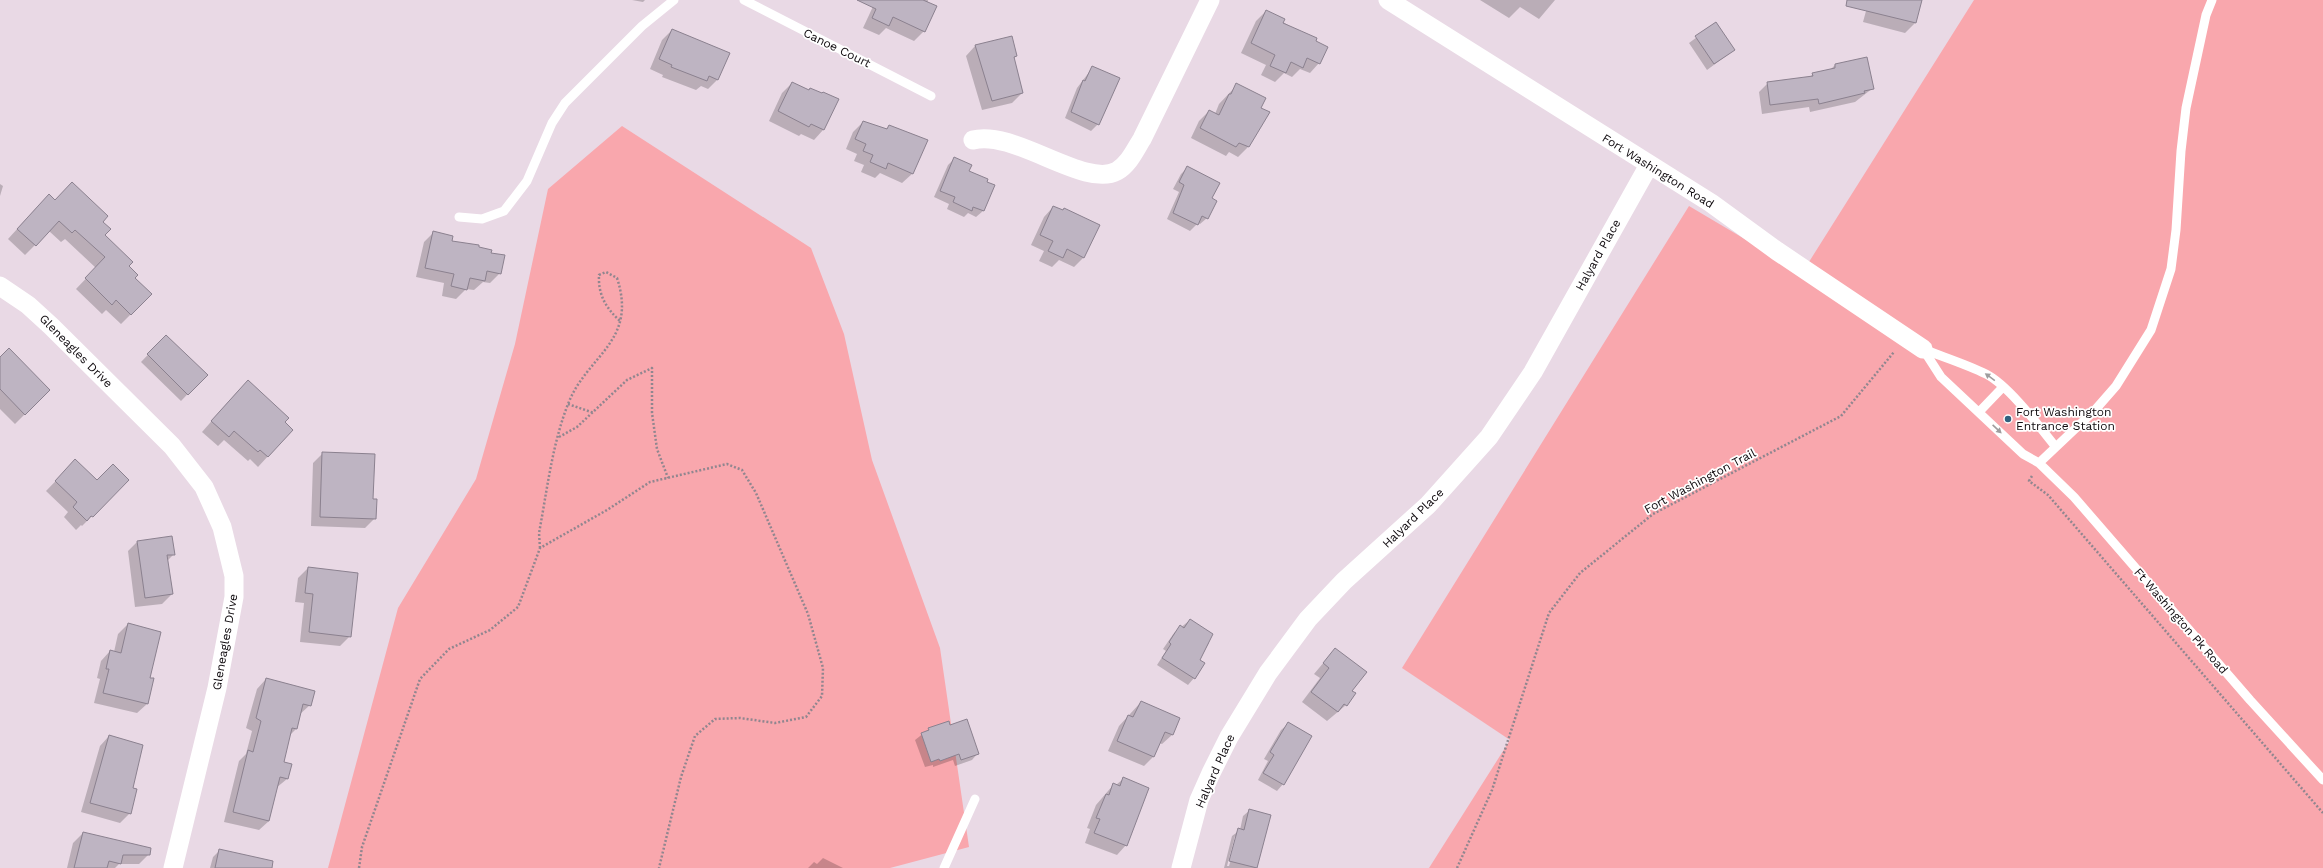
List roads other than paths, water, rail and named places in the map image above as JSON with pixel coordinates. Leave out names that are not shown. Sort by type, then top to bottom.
[{"type":"street","points":[[973,140],[983,137],[996,140],[1027,149],[1096,175],[1117,171],[1129,160],[1142,139],[1210,0]]},
{"type":"street","name":"Fort Washington Road","points":[[1395,1],[1649,165],[1711,203],[1777,250],[1923,349]]},
{"type":"street","name":"Halyard Place","points":[[1181,868],[1202,794],[1229,736],[1268,673],[1308,619],[1344,581],[1428,505],[1489,437],[1533,372],[1649,165]]},
{"type":"street","name":"Gleneagles Drive","points":[[0,286],[28,305],[51,326],[172,446],[204,487],[222,527],[234,576],[234,597],[217,688],[173,868]]},
{"type":"lane","points":[[459,217],[482,219],[504,211],[527,181],[552,123],[565,103],[642,26],[674,0]]},
{"type":"lane","name":"Canoe Court","points":[[744,0],[931,96]]},
{"type":"lane","points":[[2039,463],[2090,415],[2116,386],[2151,330],[2170,269],[2176,230],[2181,151],[2186,108],[2206,15],[2212,0]]},
{"type":"lane","name":"Fort Washington Road","points":[[1923,349],[1987,374],[2003,387],[2035,420],[2056,446]]},
{"type":"lane","name":"Fort Washington Road","points":[[1923,349],[1941,377],[2023,454],[2039,463]]},
{"type":"lane","points":[[1979,412],[2003,387]]},
{"type":"lane","name":"Ft Washington Pk Road","points":[[2039,463],[2074,497],[2250,700],[2323,780]]},
{"type":"lane","points":[[944,868],[975,799]]},
{"type":"place","name":"Fort Washington Entrance Station","points":[[2008,419]]}]
